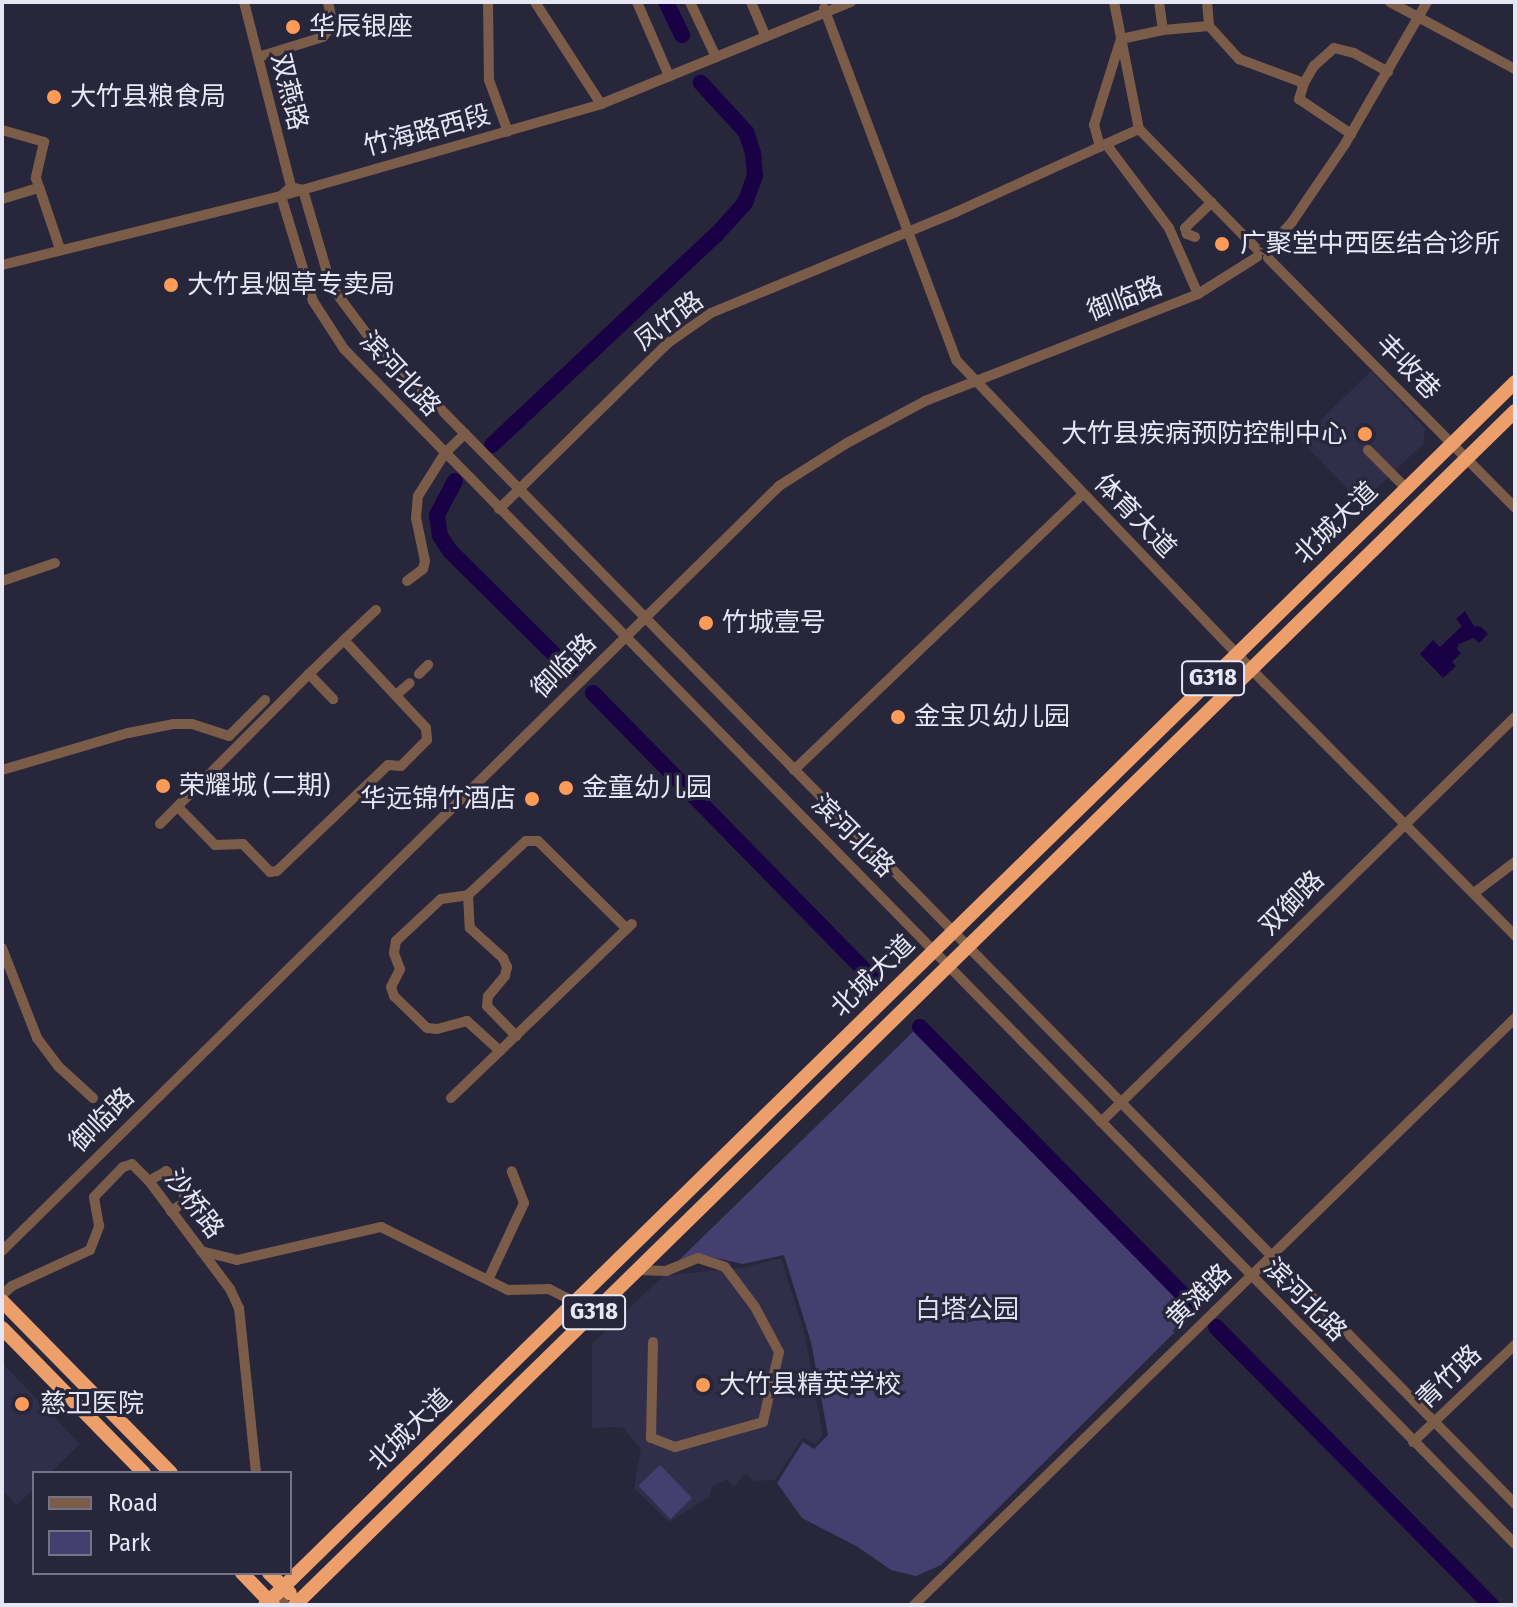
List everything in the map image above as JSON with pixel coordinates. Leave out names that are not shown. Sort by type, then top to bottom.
[{"type":"highway","name":"北城大道","points":[[292,1570],[575,1302],[1515,382]]},
{"type":"highway","name":"北城大道","points":[[281,1604],[638,1270],[1515,411]]},
{"type":"highway","points":[[2,1298],[169,1471]]},
{"type":"highway","points":[[2,1328],[142,1471]]},
{"type":"highway","points":[[245,1575],[281,1604]]},
{"type":"highway","name":"北城大道","points":[[281,1580],[281,1604]]},
{"type":"highway","points":[[281,1580],[281,1604]]},
{"type":"street","name":"双燕路","points":[[244,2],[292,192]]},
{"type":"street","points":[[258,57],[323,37],[333,24],[328,2]]},
{"type":"street","points":[[488,2],[489,80],[495,104],[507,130]]},
{"type":"street","points":[[535,2],[600,101]]},
{"type":"street","points":[[637,2],[668,73]]},
{"type":"street","points":[[690,2],[714,55]]},
{"type":"street","points":[[751,2],[765,35]]},
{"type":"street","name":"竹海路西段","points":[[825,10],[837,2]]},
{"type":"street","name":"竹海路西段","points":[[2,259],[292,192],[507,130],[600,101],[851,2]]},
{"type":"street","points":[[1114,2],[1139,129]]},
{"type":"street","points":[[1159,2],[1163,30]]},
{"type":"street","points":[[1207,2],[1209,26],[1239,59],[1304,83]]},
{"type":"street","points":[[1390,2],[1515,69]]},
{"type":"street","name":"御临路","points":[[2,1251],[779,486],[847,443],[925,401],[1198,294],[1263,254],[1292,222],[1351,134],[1427,2]]},
{"type":"street","name":"体育大道","points":[[825,10],[957,361],[1252,669],[1515,936]]},
{"type":"street","points":[[1121,39],[1163,30],[1209,26]]},
{"type":"street","points":[[1121,39],[1094,125],[1103,146],[1169,228],[1198,294]]},
{"type":"street","points":[[1351,134],[1299,99],[1314,66],[1334,48],[1354,53],[1388,72]]},
{"type":"street","name":"凤竹路","points":[[499,509],[668,343],[711,313],[908,232],[1139,129]]},
{"type":"street","name":"丰收巷","points":[[1139,129],[1515,508]]},
{"type":"street","points":[[2,130],[44,142],[36,178],[59,246]]},
{"type":"street","points":[[2,199],[39,188]]},
{"type":"street","name":"滨河北路","points":[[292,192],[331,286],[366,333],[1515,1504]]},
{"type":"street","name":"滨河北路","points":[[292,192],[313,301],[344,349],[1515,1544]]},
{"type":"street","points":[[1169,228],[1185,228],[1212,202]]},
{"type":"street","points":[[1185,228],[1187,234],[1195,237]]},
{"type":"street","name":"竹海路西段","points":[[2,265],[59,246]]},
{"type":"street","points":[[407,581],[423,569],[425,561],[416,518],[418,496],[447,455],[466,436]]},
{"type":"street","points":[[1368,450],[1406,488]]},
{"type":"street","points":[[794,770],[1083,494]]},
{"type":"street","points":[[2,581],[55,563]]},
{"type":"street","points":[[160,824],[376,610]]},
{"type":"street","points":[[178,807],[215,845],[243,844],[270,872],[277,871],[388,765],[401,766],[427,740],[426,728],[344,640]]},
{"type":"street","points":[[419,674],[428,665]]},
{"type":"street","points":[[309,674],[333,699]]},
{"type":"street","points":[[396,695],[410,683]]},
{"type":"street","points":[[2,770],[128,733],[141,733],[174,724],[192,724],[229,736],[265,700]]},
{"type":"street","name":"双御路","points":[[1101,1122],[1515,717]]},
{"type":"street","points":[[451,1098],[516,1036],[629,926],[538,841],[526,841],[468,895],[441,899],[396,941],[394,953],[400,969],[391,987],[394,996],[427,1028],[437,1029],[467,1021],[500,1051]]},
{"type":"street","points":[[1474,893],[1515,862]]},
{"type":"street","points":[[468,895],[470,928],[503,958],[507,967],[505,976],[488,996],[487,1006],[516,1036]]},
{"type":"street","points":[[2,948],[37,1038],[59,1067],[93,1098]]},
{"type":"street","name":"黄滩路","points":[[914,1605],[1515,1018]]},
{"type":"street","name":"沙桥路","points":[[2,1298],[12,1286],[90,1250],[99,1226],[94,1197],[123,1167],[132,1164],[149,1181],[230,1289],[239,1308],[256,1471]]},
{"type":"street","points":[[149,1181],[166,1171],[182,1182],[185,1202],[171,1211]]},
{"type":"street","points":[[488,1280],[524,1203],[512,1171]]},
{"type":"street","points":[[201,1251],[237,1260],[381,1227],[508,1290],[549,1289],[575,1302]]},
{"type":"street","points":[[638,1270],[661,1272],[698,1258],[725,1267],[755,1307],[779,1352],[763,1422],[675,1447],[651,1438],[653,1342]]},
{"type":"street","name":"青竹路","points":[[1413,1442],[1515,1345]]},
{"type":"shaded area","name":"大竹县疾病预防控制中心","points":[[1371,371],[1425,428],[1423,444],[1361,503],[1300,440]]},
{"type":"shaded area","points":[[1465,611],[1474,626],[1481,627],[1488,634],[1479,643],[1474,638],[1459,644],[1457,649],[1461,653],[1452,662],[1456,666],[1443,678],[1420,654],[1433,640],[1440,647],[1462,626],[1456,619]]},
{"type":"shaded area","name":"大竹县精英学校","points":[[781,1258],[805,1335],[823,1436],[815,1444],[802,1438],[775,1480],[753,1481],[746,1473],[734,1486],[726,1479],[712,1487],[710,1496],[669,1522],[634,1488],[641,1449],[622,1427],[592,1428],[592,1344],[663,1276],[745,1267]]},
{"type":"shaded area","name":"慈卫医院","points":[[2,1363],[80,1444],[52,1471],[32,1471],[32,1491],[17,1505],[2,1490]]},
{"type":"green space","name":"白塔公园","points":[[916,1029],[1193,1314],[941,1565],[916,1576],[891,1570],[858,1547],[802,1518],[777,1483],[803,1442],[814,1449],[828,1435],[811,1342],[784,1255],[743,1264],[702,1255],[674,1265]]},
{"type":"green space","points":[[660,1465],[692,1498],[670,1519],[638,1486]]},
{"type":"waterway","points":[[666,2],[682,35]]},
{"type":"waterway","points":[[492,445],[716,235],[745,203],[755,176],[753,153],[746,132],[701,83]]},
{"type":"waterway","points":[[455,481],[437,515],[440,536],[450,551],[569,669]]},
{"type":"waterway","points":[[593,693],[872,978]]},
{"type":"waterway","points":[[920,1027],[1194,1306]]},
{"type":"waterway","points":[[1216,1327],[1491,1605]]},
{"type":"place","name":"华辰银座","points":[[293,27]]},
{"type":"place","name":"大竹县粮食局","points":[[54,97]]},
{"type":"place","name":"广聚堂中西医结合诊所","points":[[1222,244]]},
{"type":"place","name":"大竹县烟草专卖局","points":[[171,285]]},
{"type":"place","name":"大竹县疾病预防控制中心","points":[[1365,434]]},
{"type":"place","name":"竹城壹号","points":[[706,623]]},
{"type":"place","name":"金宝贝幼儿园","points":[[898,717]]},
{"type":"place","name":"荣耀城 (二期)","points":[[163,786]]},
{"type":"place","name":"金童幼儿园","points":[[566,788]]},
{"type":"place","name":"华远锦竹酒店","points":[[532,799]]},
{"type":"place","name":"大竹县精英学校","points":[[703,1385]]},
{"type":"place","name":"慈卫医院","points":[[22,1404]]}]
